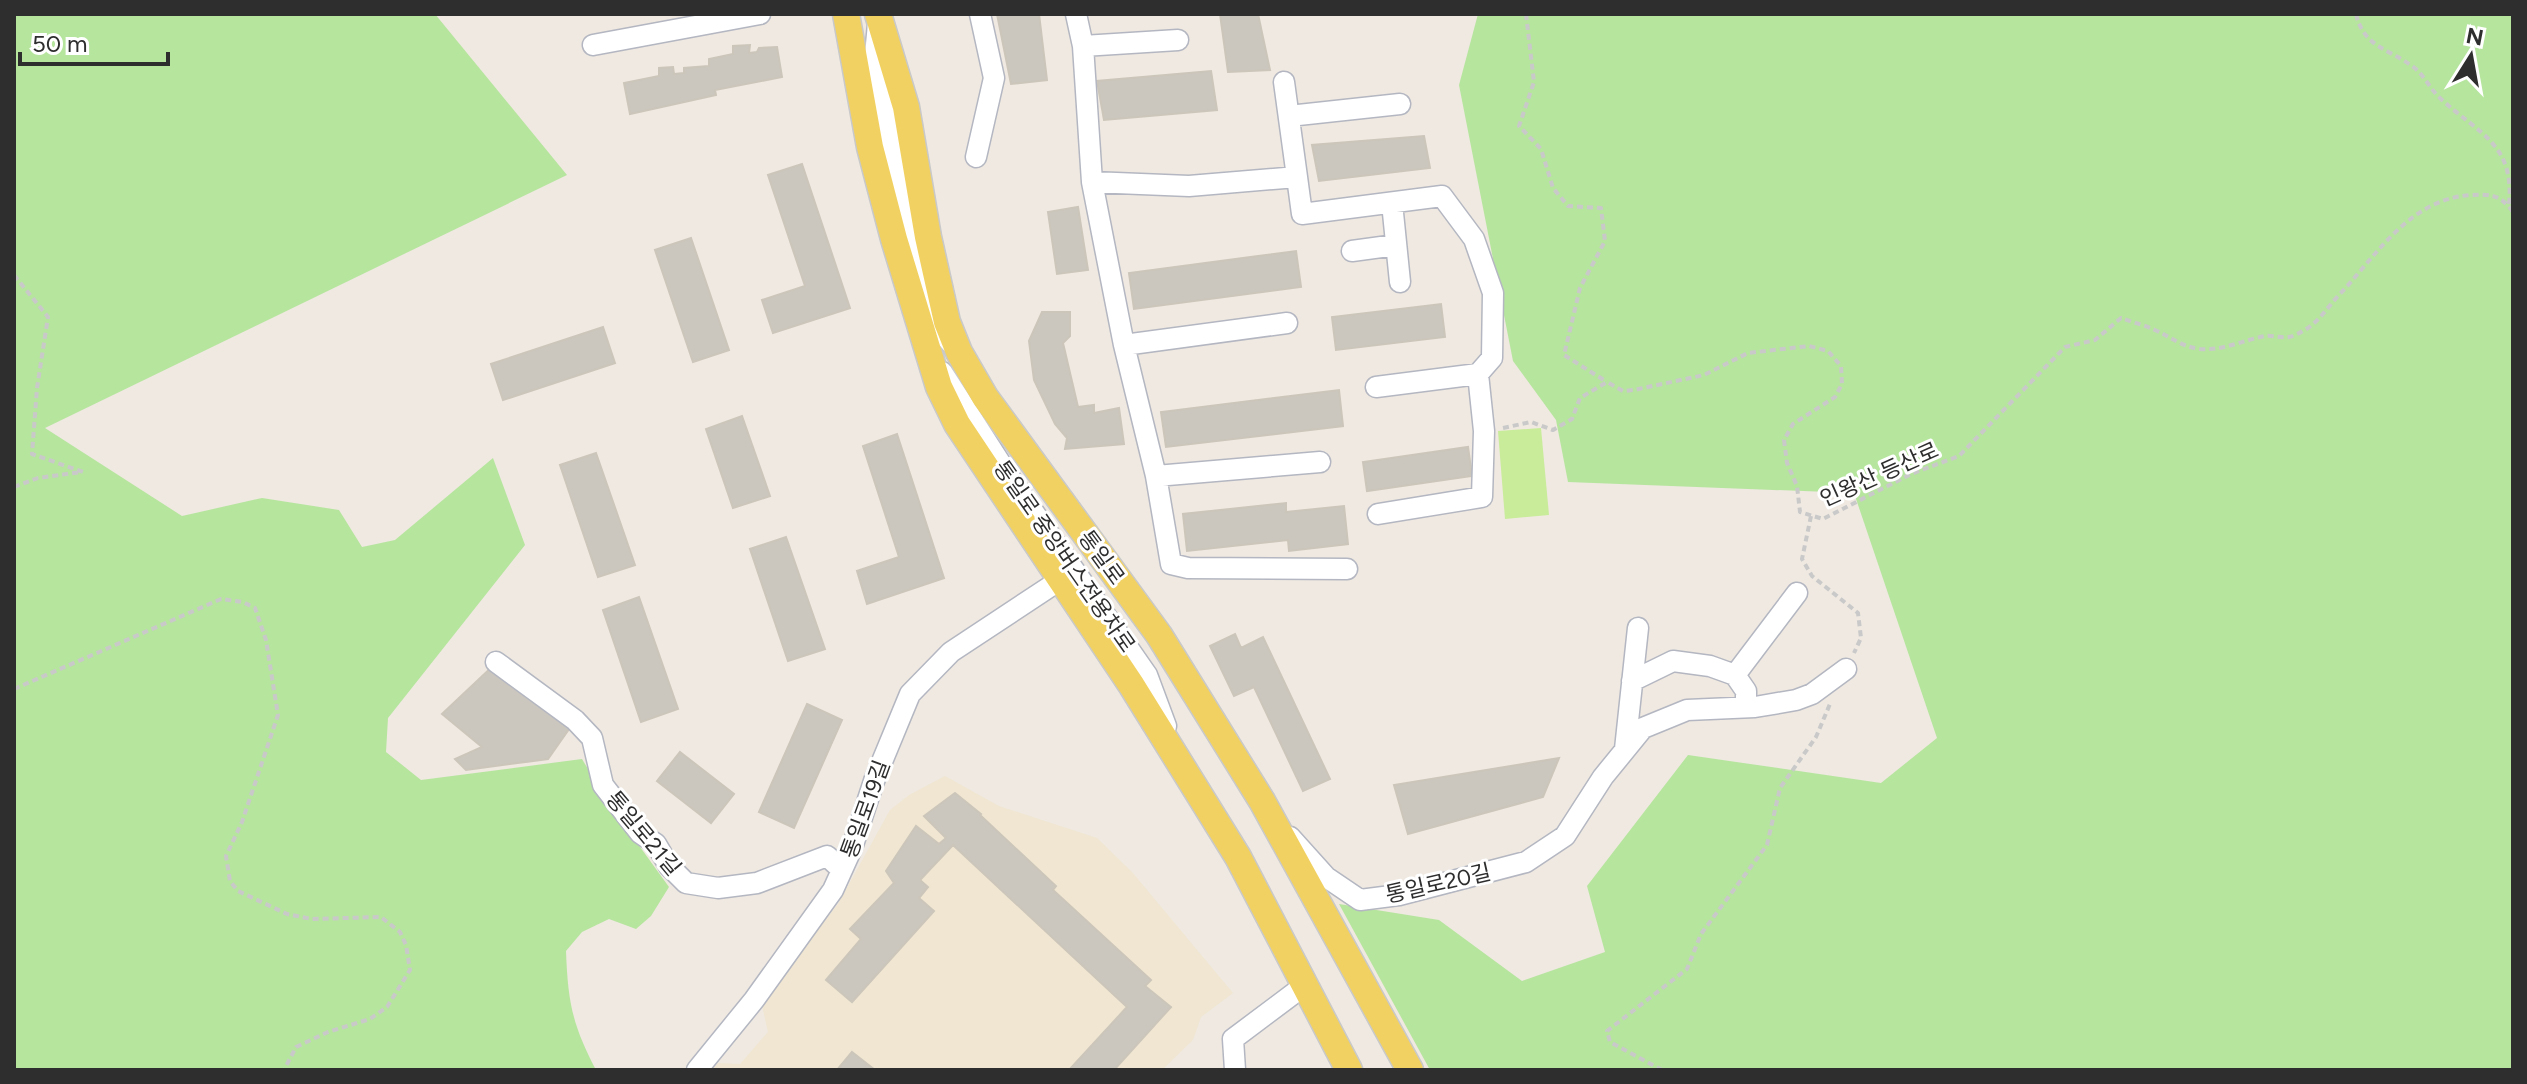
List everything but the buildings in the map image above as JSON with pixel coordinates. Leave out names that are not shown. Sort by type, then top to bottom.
[{"type":"main road","points":[[846,14],[870,147],[908,290],[939,387],[957,424],[1132,686],[1256,888],[1349,1070]]},
{"type":"main road","name":"통일로","points":[[878,14],[906,107],[928,237],[947,322],[959,352],[985,397],[1159,635],[1262,801],[1410,1070]]},
{"type":"main road","points":[[931,356],[959,352]]},
{"type":"street","points":[[593,45],[760,14]]},
{"type":"street","points":[[976,157],[994,78],[980,14]]},
{"type":"street","points":[[1076,14],[1083,46],[1092,182],[1124,345],[1156,476],[1171,564],[1188,568],[1347,569]]},
{"type":"street","points":[[1083,46],[1178,40]]},
{"type":"street","points":[[1284,82],[1302,214],[1442,196],[1474,239],[1493,293],[1492,358],[1478,374],[1376,387]]},
{"type":"street","points":[[1289,116],[1400,104]]},
{"type":"street","points":[[1092,182],[1189,186],[1297,177]]},
{"type":"street","points":[[1392,203],[1400,282]]},
{"type":"street","points":[[1352,251],[1396,245]]},
{"type":"street","points":[[1124,345],[1287,323]]},
{"type":"street","name":"통일로 중앙버스전용차로","points":[[931,356],[1010,478],[1147,675],[1181,767]]},
{"type":"street","points":[[1378,514],[1482,497],[1484,431],[1478,374]]},
{"type":"street","points":[[1156,476],[1320,462]]},
{"type":"street","name":"통일로19길","points":[[697,1070],[754,1000],[833,890],[910,694],[951,652],[1060,580]]},
{"type":"street","points":[[1735,675],[1797,593]]},
{"type":"street","points":[[1625,749],[1638,628]]},
{"type":"street","points":[[1632,681],[1673,661],[1710,666],[1735,675],[1746,691],[1746,707]]},
{"type":"street","name":"통일로21길","points":[[496,662],[575,720],[592,738],[603,785],[640,833],[656,844],[669,866],[686,883],[718,888],[757,883],[827,856],[842,870]]},
{"type":"street","name":"통일로20길","points":[[1180,669],[1192,664],[1288,835],[1326,877],[1360,900],[1399,895],[1526,862],[1565,836],[1603,777],[1643,728],[1687,710],[1746,707],[1796,700],[1812,694],[1846,669]]},
{"type":"street","points":[[1235,1070],[1233,1039],[1305,985]]},
{"type":"path","points":[[1484,431],[1531,422],[1553,430],[1572,419],[1580,398],[1607,382],[1564,355],[1580,288],[1605,241],[1601,208],[1568,206],[1553,188],[1541,149],[1519,126],[1534,82],[1526,14]]},
{"type":"path","points":[[2356,14],[2364,35],[2416,69],[2440,98],[2497,146],[2511,184],[2509,206],[2513,212]]},
{"type":"path","name":"인왕산 등산로","points":[[1607,382],[1623,391],[1634,390],[1704,375],[1748,353],[1809,346],[1828,351],[1841,366],[1842,384],[1835,397],[1793,424],[1784,440],[1787,463],[1797,486],[1800,512],[1823,519],[1911,474],[1959,456],[2065,347],[2095,340],[2121,318],[2154,330],[2184,346],[2203,349],[2267,336],[2291,338],[2319,322],[2399,226],[2430,207],[2461,196],[2492,194],[2504,199],[2509,206]]},
{"type":"path","points":[[14,275],[48,317],[37,388],[32,454],[83,472],[38,478],[14,487]]},
{"type":"path","points":[[1662,1070],[1610,1042],[1607,1031],[1687,969],[1701,934],[1767,845],[1780,788],[1816,737],[1861,638],[1858,613],[1812,576],[1802,559],[1811,516]]},
{"type":"path","points":[[14,689],[221,599],[243,602],[255,608],[266,640],[278,715],[242,822],[226,856],[230,881],[238,891],[287,914],[312,919],[381,917],[400,932],[406,945],[410,970],[387,1007],[370,1019],[328,1032],[296,1047],[284,1070]]},
{"type":"shaded area","points":[[945,776],[999,806],[1097,838],[1132,872],[1233,993],[1201,1017],[1193,1040],[1162,1070],[712,1070],[718,1063],[740,1064],[768,1032],[761,1001],[838,904],[890,810],[909,795]]},
{"type":"green space","points":[[14,14],[435,14],[567,175],[45,428],[182,516],[262,498],[339,510],[362,547],[395,540],[493,458],[525,545],[388,718],[386,752],[421,780],[582,759],[609,804],[669,887],[651,916],[636,929],[609,919],[582,932],[566,951],[573,1012],[581,1039],[596,1070],[14,1070]]},
{"type":"green space","points":[[1478,14],[2513,14],[2513,1070],[1430,1070],[1339,904],[1439,920],[1522,981],[1605,952],[1587,886],[1688,755],[1881,783],[1937,738],[1854,493],[1568,482],[1556,420],[1513,361],[1459,85]]},
{"type":"green space","points":[[1541,428],[1549,515],[1505,519],[1498,431]]}]
